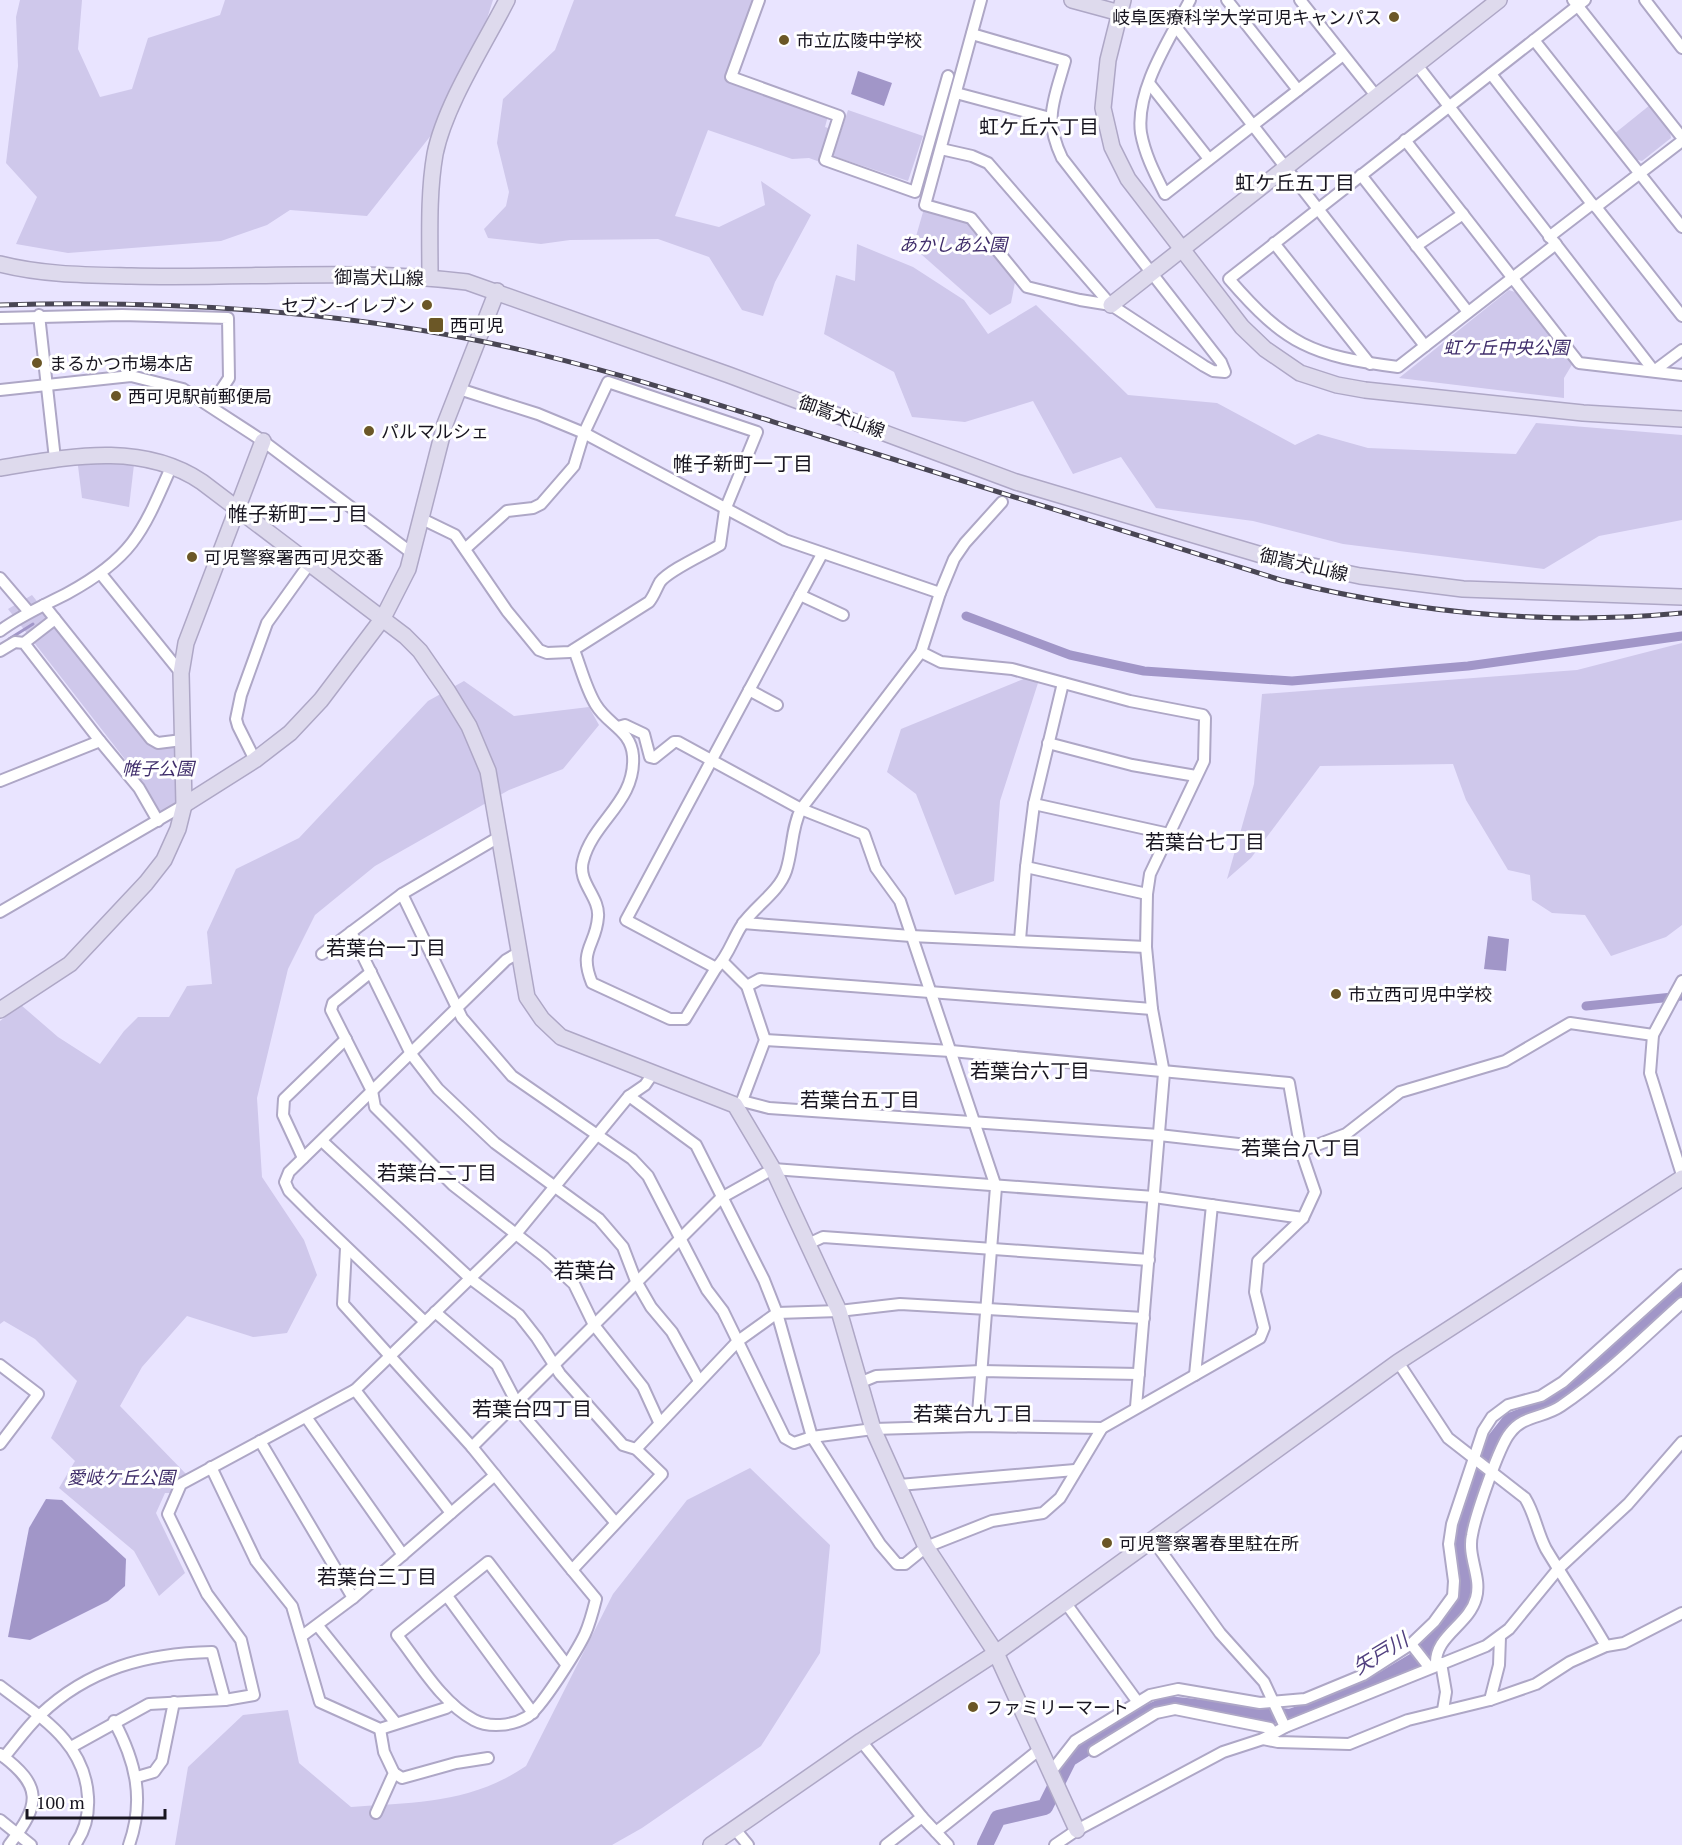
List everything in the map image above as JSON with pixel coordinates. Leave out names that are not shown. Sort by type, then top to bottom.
[{"type":"street","points":[[430,278],[430,215],[435,153],[443,126],[507,0]]},
{"type":"street","points":[[759,0],[731,77],[839,116],[825,160],[915,192],[948,75]]},
{"type":"street","points":[[981,0],[925,205],[971,218],[1027,287],[1111,305]]},
{"type":"street","points":[[1072,0],[1121,7],[1104,86],[1105,124],[1112,147],[1128,179],[1242,327],[1272,355],[1300,373],[1337,385],[1365,390],[1583,413],[1682,419]]},
{"type":"street","points":[[1190,0],[1149,83],[1142,106],[1141,132],[1147,155],[1165,194],[1343,55]]},
{"type":"street","points":[[1227,0],[1298,90]]},
{"type":"street","points":[[1300,0],[1377,96]]},
{"type":"street","points":[[1111,305],[1499,0]]},
{"type":"street","points":[[1645,0],[1682,48]]},
{"type":"street","points":[[1579,2],[1681,137],[1640,174],[1594,206],[1512,278],[1398,367],[1340,360],[1295,341],[1267,320],[1229,279],[1534,40],[1579,2]]},
{"type":"street","points":[[1176,27],[1425,346]]},
{"type":"street","points":[[941,149],[972,156],[988,163],[1111,305],[1204,366],[1214,371],[1225,372],[1221,362],[1062,158],[1053,140],[1050,118],[1065,61],[972,34]]},
{"type":"street","points":[[1534,40],[1682,227]]},
{"type":"street","points":[[1417,66],[1654,370]]},
{"type":"street","points":[[1491,74],[1682,316]]},
{"type":"street","points":[[1149,83],[1209,159]]},
{"type":"street","points":[[956,93],[1050,118]]},
{"type":"street","points":[[1405,140],[1579,363],[1682,375]]},
{"type":"street","points":[[1361,175],[1468,312]]},
{"type":"street","points":[[1416,246],[1463,214]]},
{"type":"street","points":[[1274,243],[1370,364]]},
{"type":"street","name":"御嵩犬山線","points":[[0,264],[67,275],[430,278],[467,282],[881,430],[1016,482],[1266,556],[1360,576],[1463,589],[1682,597]]},
{"type":"street","points":[[0,912],[158,821],[255,759],[290,732],[321,700],[383,618],[403,583],[413,554],[445,424],[497,291]]},
{"type":"street","points":[[0,318],[39,315],[228,318],[229,378],[211,405]]},
{"type":"street","points":[[39,315],[55,459]]},
{"type":"street","points":[[1654,370],[1682,350]]},
{"type":"street","points":[[0,390],[131,376],[183,389],[211,405],[263,441],[413,554]]},
{"type":"street","points":[[422,519],[455,535],[507,611],[539,651],[547,653],[574,650],[649,602],[660,583],[672,571],[689,564],[720,545],[725,510],[757,432],[753,428],[608,382],[584,433],[574,466],[541,504],[533,508],[507,511],[465,549]]},
{"type":"street","points":[[459,389],[538,414],[584,433],[773,535],[822,554],[940,593]]},
{"type":"street","points":[[0,1010],[70,963],[146,883],[164,860],[172,845],[184,805],[181,673],[189,633],[263,441]]},
{"type":"street","points":[[0,468],[55,459],[126,455],[172,465],[188,473],[238,509],[383,618],[420,651],[469,726],[488,771],[527,997],[542,1019],[561,1037],[738,1103],[769,1108],[1159,1135],[1301,1151],[1346,1134],[1400,1092],[1505,1061],[1570,1023],[1653,1035]]},
{"type":"street","points":[[0,631],[28,612],[101,574],[125,554],[146,525],[172,465]]},
{"type":"street","points":[[574,650],[597,708],[628,736],[633,774],[629,788],[588,845],[582,864],[585,882],[595,901],[599,916],[586,955],[587,971],[592,983],[670,1018],[685,1018],[720,965],[743,923],[786,871],[794,822],[801,808],[921,652],[940,593],[954,559],[965,543],[1002,502]]},
{"type":"street","points":[[738,1103],[765,1040],[747,986],[720,965],[626,920],[822,554]]},
{"type":"street","points":[[255,759],[236,719],[241,695],[267,623],[310,563]]},
{"type":"street","points":[[101,574],[181,673]]},
{"type":"street","points":[[0,578],[28,612]]},
{"type":"street","points":[[800,594],[843,615]]},
{"type":"street","points":[[44,605],[152,739],[158,743],[182,740]]},
{"type":"street","points":[[0,651],[15,642],[24,643],[55,618]]},
{"type":"street","points":[[24,643],[139,788],[158,821]]},
{"type":"street","points":[[921,652],[941,662],[1012,669],[1131,701],[1203,715],[1206,725],[1204,761],[1150,874],[1147,894],[1146,946],[1152,1009],[1164,1073],[1136,1407]]},
{"type":"street","points":[[1020,940],[1034,804],[1062,683]]},
{"type":"street","points":[[749,690],[777,705]]},
{"type":"street","points":[[618,727],[625,725],[644,734],[650,758],[674,742],[801,808],[864,834],[876,868],[900,901],[996,1187],[977,1426]]},
{"type":"street","points":[[0,781],[100,741]]},
{"type":"street","points":[[1048,743],[1132,765],[1196,776]]},
{"type":"street","points":[[1034,804],[1169,834]]},
{"type":"street","points":[[322,954],[402,894],[499,837]]},
{"type":"street","points":[[1026,867],[1147,894]]},
{"type":"street","points":[[402,894],[459,1007],[462,1018],[512,1076],[632,1159],[648,1176],[707,1290],[723,1311],[785,1438],[794,1443],[812,1437],[873,1430],[977,1426],[1101,1428]]},
{"type":"street","points":[[743,923],[911,936],[1146,946]]},
{"type":"street","points":[[351,932],[411,1054],[438,1089],[487,1135],[599,1219],[623,1248],[636,1281],[651,1307],[672,1332],[699,1381]]},
{"type":"street","points":[[425,1322],[289,1191],[285,1182],[289,1172],[303,1158],[506,960],[518,953]]},
{"type":"street","points":[[371,972],[333,1003],[332,1010],[372,1091],[375,1107],[453,1185],[574,1284],[594,1324],[643,1387],[659,1422]]},
{"type":"street","points":[[747,986],[760,979],[1152,1009]]},
{"type":"street","points":[[711,1845],[861,1741],[996,1653],[1398,1362],[1682,1177],[1650,1073],[1653,1035],[1682,981]]},
{"type":"street","points":[[303,1158],[283,1115],[284,1099],[346,1039]]},
{"type":"street","points":[[629,1096],[696,1145],[764,1280],[777,1313],[812,1437],[892,1560],[905,1564],[926,1547],[992,1521],[1043,1513],[1060,1498],[1101,1428],[1260,1338],[1264,1328],[1255,1292],[1258,1261],[1303,1218],[1315,1192],[1301,1151],[1289,1083],[951,1052],[765,1040]]},
{"type":"street","points":[[72,1746],[148,1704],[225,1700],[254,1695],[241,1640],[207,1594],[168,1514],[181,1484],[355,1390],[515,1235],[629,1096],[645,1085],[654,1072]]},
{"type":"street","points":[[738,1103],[773,1169],[839,1311],[873,1430],[926,1547],[996,1653],[1077,1830]]},
{"type":"street","points":[[322,1141],[471,1279],[519,1315],[555,1366],[623,1445],[636,1449],[662,1474],[572,1570]]},
{"type":"street","points":[[472,1447],[721,1198],[773,1169],[1154,1197],[1303,1218]]},
{"type":"street","points":[[1195,1375],[1212,1205]]},
{"type":"street","points":[[808,1244],[823,1237],[1149,1260]]},
{"type":"street","points":[[346,1248],[343,1304],[472,1447],[596,1599],[584,1635],[566,1664],[532,1713],[514,1722],[488,1724],[475,1721],[452,1704],[397,1635],[488,1562],[566,1664]]},
{"type":"street","points":[[1050,1773],[1075,1741],[1137,1701],[1164,1690],[1178,1689],[1253,1702],[1305,1698],[1363,1675],[1411,1644],[1434,1622],[1453,1596],[1454,1581],[1449,1544],[1452,1524],[1473,1458],[1492,1417],[1508,1405],[1541,1396],[1563,1382],[1682,1275]]},
{"type":"street","points":[[1443,1710],[1446,1692],[1436,1665],[1435,1653],[1471,1612],[1475,1604],[1478,1582],[1472,1558],[1471,1536],[1509,1434],[1526,1418],[1559,1407],[1682,1303]]},
{"type":"street","points":[[636,1449],[659,1422],[738,1341],[777,1313],[839,1311],[900,1304],[1144,1318]]},
{"type":"street","points":[[435,1312],[497,1365],[519,1402],[523,1415],[615,1522]]},
{"type":"street","points":[[1398,1362],[1448,1438],[1525,1497],[1533,1510],[1537,1531],[1606,1646]]},
{"type":"street","points":[[0,1365],[38,1394],[0,1444]]},
{"type":"street","points":[[860,1383],[876,1376],[981,1371],[1139,1374]]},
{"type":"street","points":[[355,1390],[451,1514]]},
{"type":"street","points":[[306,1417],[404,1555]]},
{"type":"street","points":[[260,1441],[353,1598]]},
{"type":"street","points":[[1055,1845],[1077,1830],[1223,1752],[1263,1739],[1285,1727],[1476,1651],[1500,1637],[1559,1568],[1628,1504],[1682,1442]]},
{"type":"street","points":[[211,1467],[256,1561],[292,1606],[320,1702],[380,1728],[446,1708],[452,1704]]},
{"type":"street","points":[[898,1485],[1075,1470]]},
{"type":"street","points":[[302,1636],[353,1598],[495,1475]]},
{"type":"street","points":[[1153,1540],[1220,1634],[1264,1682],[1285,1727]]},
{"type":"street","points":[[447,1596],[532,1713]]},
{"type":"street","points":[[1065,1602],[1137,1701]]},
{"type":"street","points":[[1263,1739],[1278,1742],[1349,1744],[1408,1720],[1490,1700],[1536,1684],[1570,1662],[1606,1646],[1624,1642],[1682,1613]]},
{"type":"street","points":[[318,1626],[395,1722]]},
{"type":"street","points":[[1490,1700],[1499,1665],[1500,1637]]},
{"type":"street","points":[[1411,1644],[1436,1665]]},
{"type":"street","points":[[9,1845],[30,1814],[33,1797],[28,1778],[22,1770],[2,1755],[39,1716],[62,1696],[120,1665],[154,1656],[212,1652],[225,1700]]},
{"type":"street","points":[[0,1686],[39,1716],[72,1746],[86,1775],[88,1802],[86,1820],[75,1845]]},
{"type":"street","points":[[137,1777],[153,1772],[162,1761],[174,1702]]},
{"type":"street","points":[[1094,1752],[1156,1713],[1175,1709],[1251,1723],[1270,1728],[1273,1733]]},
{"type":"street","points":[[114,1721],[129,1752],[137,1777],[138,1818],[129,1845]]},
{"type":"street","points":[[380,1728],[384,1752],[394,1773],[402,1778],[456,1763],[488,1758]]},
{"type":"street","points":[[861,1741],[922,1817],[948,1845]]},
{"type":"street","points":[[936,1832],[1040,1749]]},
{"type":"street","points":[[375,1813],[394,1773]]},
{"type":"street","points":[[886,1845],[922,1817]]},
{"type":"street","points":[[0,1820],[31,1845]]},
{"type":"street","points":[[734,1828],[748,1845]]},
{"type":"green space","points":[[20,0],[82,0],[78,49],[100,97],[132,89],[148,38],[220,15],[225,0],[493,0],[484,28],[440,124],[367,216],[290,210],[267,225],[221,241],[68,253],[16,244],[37,197],[6,163],[18,66],[16,17]]},
{"type":"green space","points":[[574,0],[753,0],[726,80],[828,116],[825,127],[831,129],[820,162],[809,158],[792,159],[708,130],[675,216],[719,227],[765,205],[761,181],[811,215],[775,282],[763,316],[742,310],[709,257],[658,239],[570,240],[541,244],[488,238],[484,229],[506,206],[509,192],[497,143],[503,99],[555,50]]},
{"type":"green space","points":[[1650,105],[1670,131],[1671,138],[1642,161],[1634,159],[1614,134]]},
{"type":"green space","points":[[848,110],[923,136],[908,181],[833,156]]},
{"type":"green space","name":"あかしあ公園","points":[[925,205],[971,218],[1016,277],[1011,303],[990,315],[913,247]]},
{"type":"green space","points":[[857,244],[913,267],[964,300],[988,334],[1036,305],[1128,395],[1217,403],[1295,445],[1318,434],[1368,448],[1516,454],[1536,423],[1682,435],[1682,520],[1599,536],[1544,569],[1343,544],[1253,521],[1156,508],[1121,457],[1073,474],[1033,401],[965,422],[912,417],[894,372],[824,334],[836,275],[855,281]]},
{"type":"green space","name":"虹ケ丘中央公園","points":[[1509,290],[1515,292],[1573,363],[1564,378],[1564,398],[1399,378]]},
{"type":"green space","points":[[135,456],[129,507],[82,498],[77,458]]},
{"type":"green space","name":"帷子公園","points":[[32,595],[153,748],[177,746],[178,805],[160,813],[145,785],[8,609]]},
{"type":"green space","points":[[1682,643],[1682,925],[1666,937],[1611,956],[1585,915],[1552,913],[1532,900],[1530,875],[1508,870],[1466,800],[1453,764],[1320,766],[1251,858],[1227,879],[1254,784],[1262,694],[1577,670]]},
{"type":"green space","points":[[1026,678],[1038,683],[1000,801],[994,881],[955,895],[916,794],[887,772],[901,729]]},
{"type":"green space","name":"愛岐ケ丘公園","points":[[464,681],[514,716],[589,707],[599,725],[563,769],[509,790],[375,866],[315,915],[288,969],[257,1098],[262,1177],[304,1240],[317,1275],[287,1333],[253,1337],[187,1316],[142,1367],[120,1406],[187,1475],[176,1480],[171,1493],[165,1493],[156,1513],[185,1573],[159,1596],[134,1551],[59,1488],[75,1461],[51,1438],[77,1381],[35,1339],[4,1321],[0,1324],[0,1021],[21,1005],[58,1037],[100,1064],[124,1031],[138,1017],[169,1017],[187,986],[212,984],[207,932],[236,869],[299,838],[428,701]]},
{"type":"green space","points":[[750,1468],[830,1545],[820,1653],[761,1746],[642,1828],[612,1845],[175,1845],[188,1767],[243,1715],[288,1710],[299,1763],[351,1807],[442,1799],[484,1788],[526,1766],[613,1594],[687,1500]]},
{"type":"shaded area","points":[[858,71],[892,83],[884,106],[851,94]]},
{"type":"shaded area","points":[[1488,936],[1509,939],[1506,971],[1484,969]]},
{"type":"shaded area","points":[[46,1499],[62,1500],[126,1559],[125,1586],[108,1601],[30,1640],[8,1637],[29,1528]]},
{"type":"waterway","points":[[966,616],[1070,655],[1144,671],[1292,681],[1468,666],[1682,636]]},
{"type":"waterway","points":[[9,639],[33,624]]},
{"type":"waterway","points":[[1586,1006],[1682,996]]},
{"type":"waterway","name":"矢戸川","points":[[985,1845],[998,1818],[1045,1807],[1069,1759],[1128,1722],[1167,1704],[1290,1717],[1341,1699],[1382,1680],[1417,1659],[1458,1612],[1467,1592],[1459,1542],[1488,1449],[1510,1421],[1557,1402],[1682,1290]]},
{"type":"railway","points":[[0,305],[120,304],[238,309],[416,329],[518,349],[648,384],[1281,580],[1380,601],[1480,614],[1581,618],[1682,613]]},
{"type":"place","name":"岐阜医療科学大学可児キャンパス","points":[[1394,17]]},
{"type":"place","name":"市立広陵中学校","points":[[784,40]]},
{"type":"place","name":"セブン-イレブン","points":[[427,305]]},
{"type":"place","name":"西可児","points":[[436,325]]},
{"type":"place","name":"まるかつ市場本店","points":[[37,363]]},
{"type":"place","name":"西可児駅前郵便局","points":[[116,396]]},
{"type":"place","name":"パルマルシェ","points":[[369,431]]},
{"type":"place","name":"可児警察署西可児交番","points":[[192,557]]},
{"type":"place","name":"市立西可児中学校","points":[[1336,994]]},
{"type":"place","name":"可児警察署春里駐在所","points":[[1107,1543]]},
{"type":"place","name":"ファミリーマート","points":[[973,1707]]},
{"type":"district","name":"虹ケ丘六丁目","points":[[1039,126]]},
{"type":"district","name":"虹ケ丘五丁目","points":[[1295,182]]},
{"type":"district","name":"帷子新町一丁目","points":[[743,463]]},
{"type":"district","name":"帷子新町二丁目","points":[[298,513]]},
{"type":"district","name":"若葉台七丁目","points":[[1205,841]]},
{"type":"district","name":"若葉台一丁目","points":[[386,947]]},
{"type":"district","name":"若葉台六丁目","points":[[1030,1070]]},
{"type":"district","name":"若葉台五丁目","points":[[860,1099]]},
{"type":"district","name":"若葉台八丁目","points":[[1301,1147]]},
{"type":"district","name":"若葉台二丁目","points":[[437,1172]]},
{"type":"district","name":"若葉台","points":[[585,1270]]},
{"type":"district","name":"若葉台四丁目","points":[[532,1408]]},
{"type":"district","name":"若葉台九丁目","points":[[973,1413]]},
{"type":"district","name":"若葉台三丁目","points":[[377,1576]]}]
